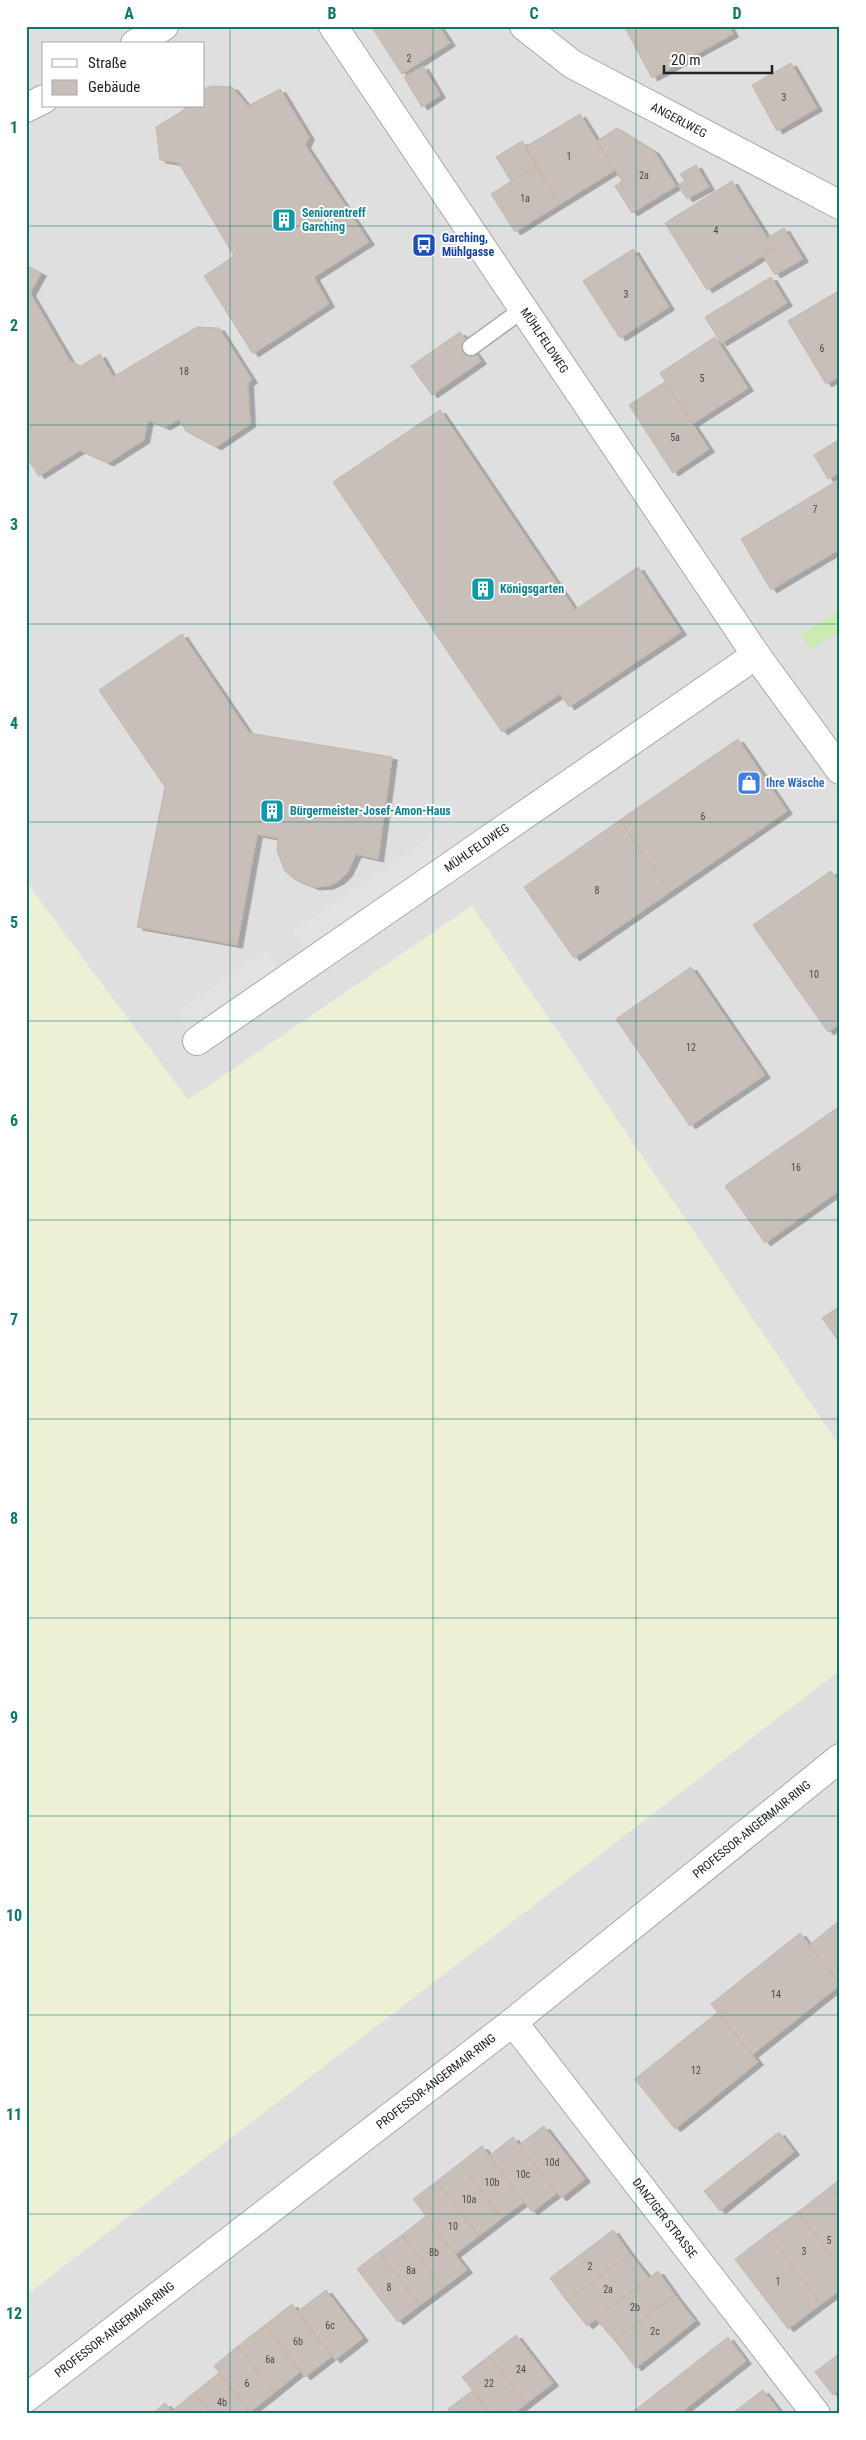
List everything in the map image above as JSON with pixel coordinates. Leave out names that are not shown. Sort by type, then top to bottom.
[{"type":"street","points":[[138,42],[164,26]]},
{"type":"street","name":"MÜHLFELDWEG","points":[[333,26],[522,310],[756,655],[840,770]]},
{"type":"street","name":"ANGERLWEG","points":[[524,26],[572,64],[840,205]]},
{"type":"street","points":[[26,108],[42,100]]},
{"type":"street","name":"MÜHLFELDWEG","points":[[197,1041],[756,655]]},
{"type":"street","name":"PROFESSOR-ANGERMAIR-RING","points":[[26,2398],[513,2022],[840,1758]]},
{"type":"street","name":"DANZIGER STRASSE","points":[[513,2022],[816,2414]]},
{"type":"lane","points":[[471,347],[522,310]]},
{"type":"shaded area","points":[[26,26],[840,26],[840,1447],[472,906],[188,1100],[26,882]]},
{"type":"shaded area","points":[[432,836],[447,857],[307,953],[292,932]]},
{"type":"shaded area","points":[[267,950],[281,971],[191,1033],[177,1012]]},
{"type":"shaded area","points":[[840,1670],[840,2414],[26,2414],[26,2295]]},
{"type":"green space","points":[[840,610],[840,631],[810,649],[801,634]]},
{"type":"green space","points":[[26,882],[188,1100],[472,906],[840,1447],[840,1670],[26,2295]]},
{"type":"building","points":[[371,26],[439,26],[450,43],[402,74]]},
{"type":"building","points":[[624,26],[729,26],[733,34],[652,78]]},
{"type":"building","points":[[791,63],[817,108],[777,131],[752,85]]},
{"type":"building","points":[[423,66],[440,95],[422,107],[404,77]]},
{"type":"building","name":"Seniorentreff Garching","points":[[211,86],[232,87],[248,106],[280,89],[309,137],[305,145],[369,242],[314,277],[329,304],[253,354],[204,276],[234,256],[179,163],[160,160],[156,127],[184,108],[205,108],[205,89]]},
{"type":"building","points":[[580,114],[615,170],[560,204],[525,147]]},
{"type":"building","points":[[617,128],[654,151],[676,186],[632,213],[615,186],[622,181],[597,141]]},
{"type":"building","points":[[522,141],[537,165],[511,181],[496,157]]},
{"type":"building","points":[[537,165],[560,204],[515,232],[491,194]]},
{"type":"building","points":[[696,165],[709,187],[687,199],[678,185],[685,181],[680,174]]},
{"type":"building","points":[[732,181],[774,249],[707,290],[665,223]]},
{"type":"building","points":[[784,228],[803,259],[775,275],[763,256],[774,249],[767,238]]},
{"type":"building","points":[[633,249],[669,307],[620,338],[583,281]]},
{"type":"building","points":[[26,265],[41,273],[30,293],[70,361],[81,366],[100,354],[113,377],[197,327],[219,328],[252,380],[248,383],[250,424],[216,447],[186,431],[179,419],[165,427],[148,420],[144,440],[108,463],[80,450],[39,476],[26,457]]},
{"type":"building","points":[[771,277],[787,303],[721,343],[705,317]]},
{"type":"building","points":[[840,290],[840,376],[826,384],[788,321]]},
{"type":"building","points":[[460,332],[481,361],[432,395],[411,366]]},
{"type":"building","points":[[715,337],[748,388],[692,424],[660,373]]},
{"type":"building","points":[[665,382],[709,449],[673,473],[629,405]]},
{"type":"building","name":"Königsgarten","points":[[440,410],[575,610],[638,567],[681,632],[569,707],[560,694],[502,732],[333,482]]},
{"type":"building","points":[[840,439],[840,472],[828,479],[814,455]]},
{"type":"building","points":[[840,479],[840,549],[771,590],[741,539]]},
{"type":"building","name":"Bürgermeister-Josef-Amon-Haus","points":[[182,634],[249,733],[392,757],[378,859],[356,854],[347,873],[339,881],[328,886],[314,887],[294,879],[285,871],[277,851],[278,838],[257,834],[237,945],[137,927],[165,787],[99,690]]},
{"type":"building","points":[[738,739],[787,811],[670,892],[620,820]]},
{"type":"building","points":[[620,820],[670,892],[574,958],[524,887]]},
{"type":"building","points":[[831,871],[840,883],[840,1024],[828,1032],[753,925]]},
{"type":"building","points":[[691,967],[765,1075],[690,1126],[616,1019]]},
{"type":"building","points":[[840,1106],[840,1190],[765,1243],[725,1186]]},
{"type":"building","points":[[840,1306],[840,1343],[822,1318]]},
{"type":"building","points":[[840,1920],[840,1983],[809,1945]]},
{"type":"building","points":[[800,1933],[840,1985],[752,2055],[711,2004]]},
{"type":"building","points":[[718,2012],[758,2062],[675,2129],[635,2079]]},
{"type":"building","points":[[544,2126],[585,2179],[561,2198],[519,2145]]},
{"type":"building","points":[[779,2132],[794,2152],[720,2211],[704,2191]]},
{"type":"building","points":[[513,2137],[557,2193],[532,2212],[489,2156]]},
{"type":"building","points":[[482,2146],[524,2202],[502,2218],[460,2163]]},
{"type":"building","points":[[460,2163],[502,2218],[479,2236],[437,2181]]},
{"type":"building","points":[[840,2179],[840,2200],[830,2187]]},
{"type":"building","points":[[437,2181],[479,2236],[455,2254],[413,2199]]},
{"type":"building","points":[[830,2187],[840,2200],[840,2267],[798,2212]]},
{"type":"building","points":[[798,2212],[840,2267],[840,2290],[821,2304],[768,2234]]},
{"type":"building","points":[[426,2216],[467,2270],[443,2288],[402,2235]]},
{"type":"building","points":[[613,2230],[630,2254],[567,2301],[550,2278]]},
{"type":"building","points":[[768,2234],[821,2304],[788,2329],[735,2259]]},
{"type":"building","points":[[402,2235],[443,2288],[420,2305],[379,2252]]},
{"type":"building","points":[[379,2252],[420,2305],[398,2322],[357,2269]]},
{"type":"building","points":[[630,2254],[649,2278],[587,2326],[567,2301]]},
{"type":"building","points":[[658,2271],[675,2295],[615,2341],[596,2319]]},
{"type":"building","points":[[326,2290],[363,2338],[335,2360],[297,2312]]},
{"type":"building","points":[[675,2295],[695,2321],[636,2368],[615,2341]]},
{"type":"building","points":[[292,2304],[332,2356],[305,2377],[265,2325]]},
{"type":"building","points":[[265,2325],[301,2371],[274,2393],[238,2346]]},
{"type":"building","points":[[516,2335],[553,2383],[526,2404],[489,2356]]},
{"type":"building","points":[[728,2337],[746,2361],[679,2414],[630,2414]]},
{"type":"building","points":[[238,2346],[274,2393],[250,2412],[214,2366]]},
{"type":"building","points":[[840,2353],[840,2389],[833,2395],[815,2372]]},
{"type":"building","points":[[489,2356],[526,2404],[513,2414],[491,2414],[462,2377]]},
{"type":"building","points":[[219,2373],[251,2414],[211,2414],[195,2392]]},
{"type":"building","points":[[473,2390],[491,2414],[451,2414],[448,2409]]},
{"type":"building","points":[[763,2390],[780,2412],[731,2414]]},
{"type":"building","points":[[195,2392],[211,2414],[174,2414],[172,2411]]},
{"type":"building","points":[[165,2403],[174,2414],[152,2414]]},
{"type":"place","name":"Seniorentreff Garching","points":[[284,220]]},
{"type":"place","name":"Garching, Mühlgasse","points":[[424,245]]},
{"type":"place","name":"Königsgarten","points":[[483,589]]},
{"type":"place","name":"Ihre Wäsche","points":[[749,783]]},
{"type":"place","name":"Bürgermeister-Josef-Amon-Haus","points":[[272,811]]}]
